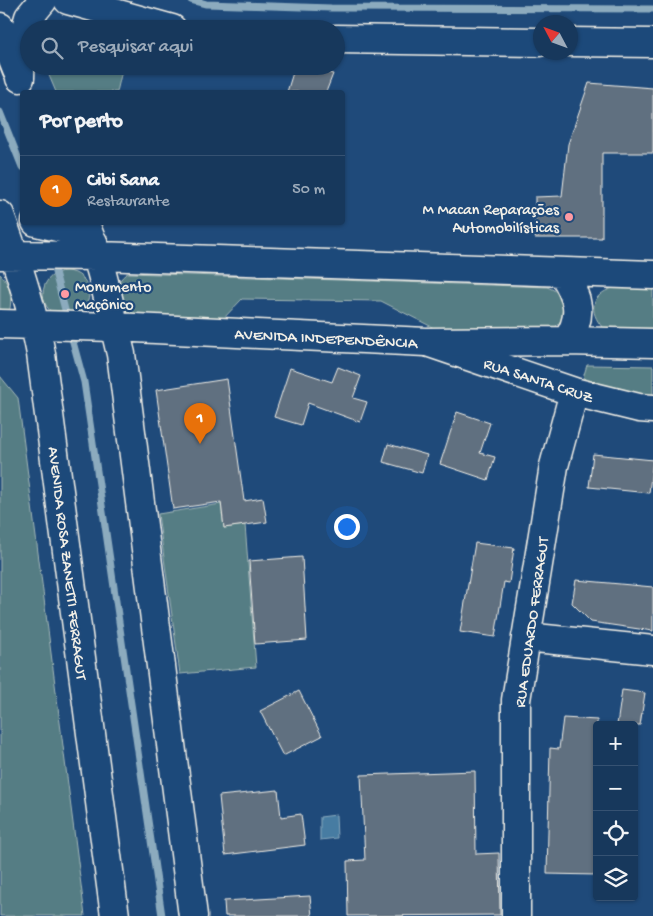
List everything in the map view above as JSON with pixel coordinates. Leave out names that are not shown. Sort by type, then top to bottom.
[{"type":"main road","points":[[28,20],[42,0]]},
{"type":"main road","points":[[68,0],[140,20]]},
{"type":"main road","points":[[0,27],[23,85]]},
{"type":"main road","points":[[345,39],[533,42]]},
{"type":"main road","points":[[578,42],[653,43]]},
{"type":"main road","points":[[0,215],[20,220]]},
{"type":"main road","name":"AVENIDA ROSA ZANETTI FERRAGUT","points":[[0,215],[7,255],[36,324],[42,354],[115,916]]},
{"type":"main road","points":[[48,225],[69,230],[91,240]]},
{"type":"main road","points":[[91,240],[122,354],[193,916]]},
{"type":"main road","points":[[7,255],[91,240],[564,273],[653,275]]},
{"type":"main road","points":[[564,273],[574,290],[578,313],[574,331],[567,341]]},
{"type":"main road","name":"AVENIDA INDEPENDÊNCIA","points":[[0,324],[114,327],[426,342],[567,341],[653,343]]},
{"type":"main road","name":"RUA SANTA CRUZ","points":[[426,342],[574,392],[653,410]]},
{"type":"main road","name":"RUA EDUARDO FERRAGUT","points":[[516,916],[516,700],[554,466],[574,392]]},
{"type":"main road","points":[[526,637],[653,650]]},
{"type":"green space","points":[[49,75],[121,75],[117,90],[55,90]]},
{"type":"green space","points":[[66,271],[79,275],[85,281],[89,294],[85,307],[79,313],[66,317],[53,313],[47,307],[43,294],[47,281],[53,275]]},
{"type":"green space","points":[[128,273],[547,287],[560,295],[565,307],[562,319],[551,330],[436,329],[381,301],[242,299],[220,322],[124,316],[118,287],[120,281]]},
{"type":"green space","points":[[0,274],[10,292],[11,302],[9,312],[0,316]]},
{"type":"green space","points":[[613,288],[653,289],[653,333],[603,328],[595,316],[594,304],[600,295]]},
{"type":"green space","points":[[587,365],[653,366],[653,401],[583,378]]},
{"type":"green space","points":[[0,376],[18,398],[85,916],[0,916]]},
{"type":"green space","points":[[221,504],[224,528],[245,525],[256,667],[180,674],[158,514]]},
{"type":"water","points":[[336,815],[337,838],[320,840],[320,817]]},
{"type":"building","points":[[292,75],[333,75],[327,90],[288,90]]},
{"type":"building","points":[[589,83],[653,88],[653,153],[602,153],[602,238],[535,238],[535,197],[562,196],[568,144]]},
{"type":"building","points":[[338,367],[361,376],[353,398],[367,402],[360,422],[308,403],[301,425],[274,417],[290,368],[332,382]]},
{"type":"building","points":[[227,379],[244,501],[263,498],[267,522],[224,528],[221,502],[173,509],[156,390]]},
{"type":"building","points":[[457,412],[490,423],[480,453],[495,457],[488,480],[440,464]]},
{"type":"building","points":[[388,444],[427,455],[422,473],[383,462]]},
{"type":"building","points":[[593,454],[653,460],[649,493],[589,487]]},
{"type":"building","points":[[475,543],[514,548],[509,583],[504,582],[495,637],[460,632]]},
{"type":"building","points":[[302,557],[307,640],[255,644],[249,561]]},
{"type":"building","points":[[576,580],[653,587],[653,631],[591,622],[572,603]]},
{"type":"building","points":[[622,690],[645,693],[640,725],[638,725],[638,721],[618,721]]},
{"type":"building","points":[[299,691],[322,736],[283,756],[260,711]]},
{"type":"building","points":[[563,718],[597,720],[593,721],[593,875],[547,874],[550,748],[559,749]]},
{"type":"building","points":[[475,771],[476,854],[499,853],[500,915],[348,916],[347,861],[365,860],[361,775]]},
{"type":"building","points":[[278,790],[281,817],[301,814],[305,845],[225,855],[219,796]]},
{"type":"building","points":[[310,896],[312,916],[225,916],[224,901]]},
{"type":"waterway","points":[[191,0],[206,4],[331,8],[653,9]]},
{"type":"waterway","points":[[0,112],[20,162]]},
{"type":"waterway","points":[[52,261],[68,321]]},
{"type":"waterway","points":[[70,331],[84,382],[162,916]]},
{"type":"place","name":"M Macan Reparações Automobilísticas","points":[[569,217]]},
{"type":"place","name":"Monumento Maçônico","points":[[65,294]]},
{"type":"place","name":"Cibi Sana","points":[[200,444]]}]
